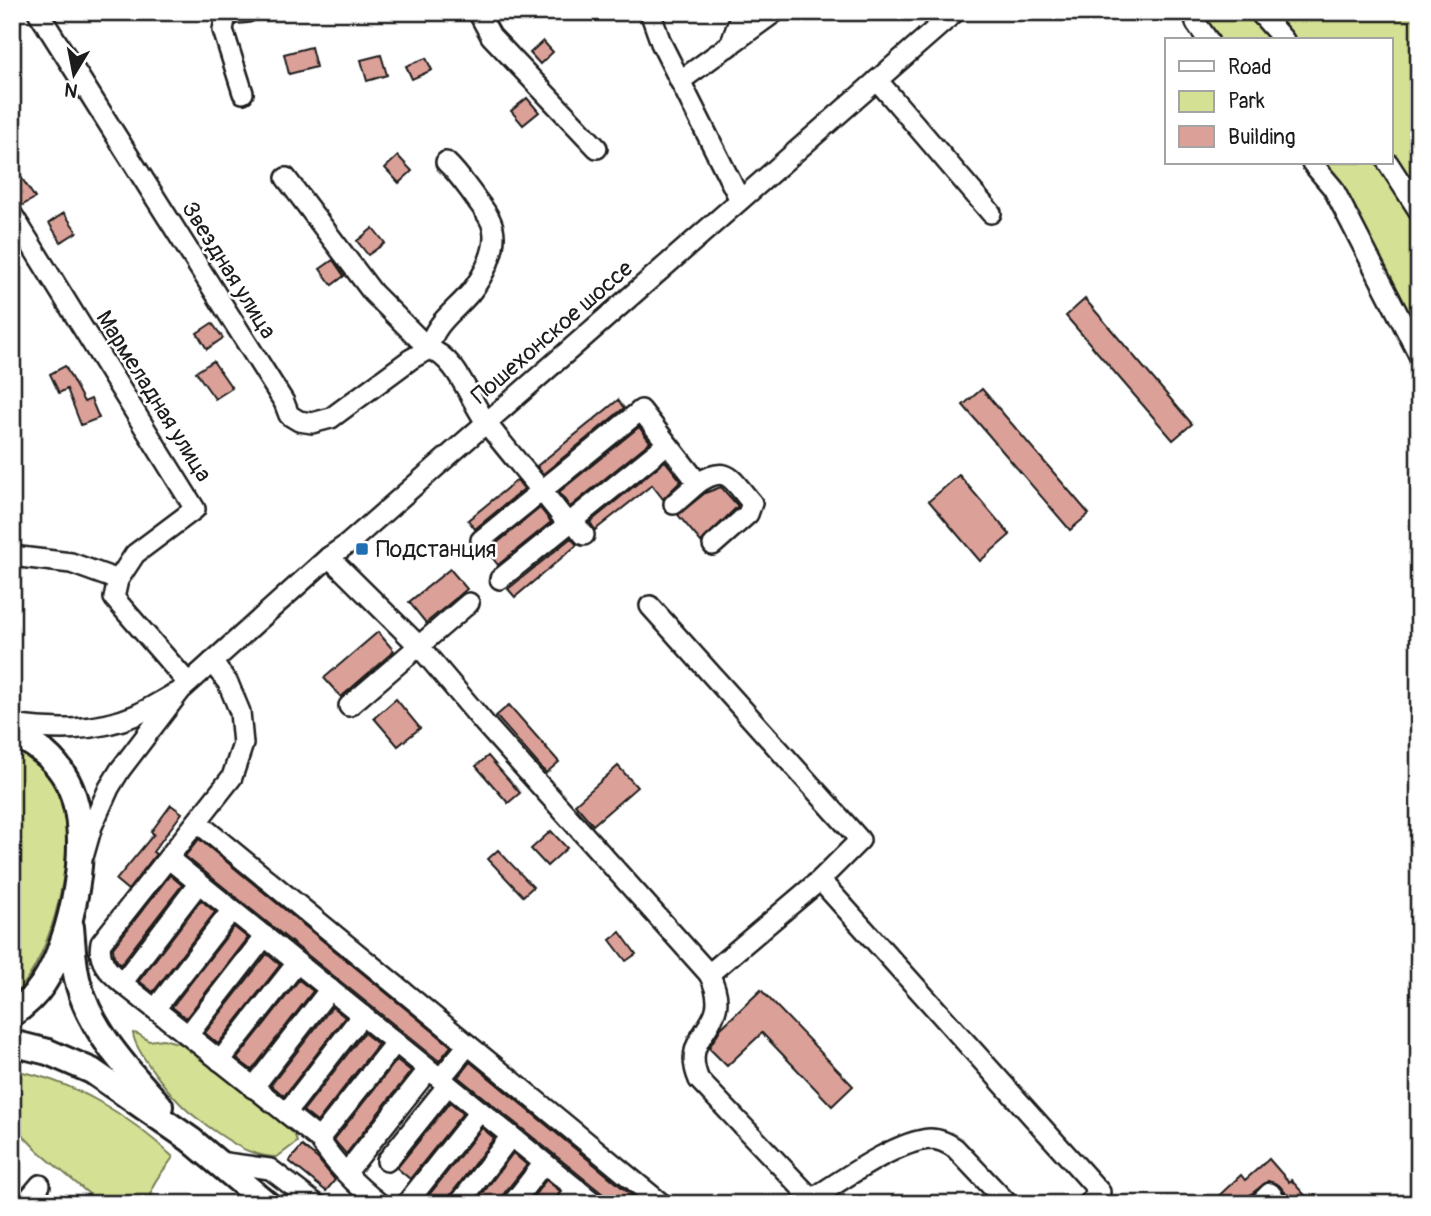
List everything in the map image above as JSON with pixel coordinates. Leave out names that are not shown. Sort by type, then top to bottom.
[{"type":"main road","points":[[12,733],[37,747],[54,761],[71,788],[77,811],[81,865],[71,916],[44,983],[33,997],[12,1014]]},
{"type":"main road","points":[[71,916],[78,984],[91,1016],[125,1066],[191,1140]]},
{"type":"main road","points":[[12,1043],[48,1052],[92,1071],[191,1140],[267,1204]]},
{"type":"street","name":"Звездная улица","points":[[38,12],[284,402],[289,415],[299,421],[312,423],[331,418],[411,359],[429,349]]},
{"type":"street","points":[[243,93],[223,30],[225,13],[247,12]]},
{"type":"street","points":[[478,12],[491,36],[597,148]]},
{"type":"street","points":[[650,12],[661,43],[740,200]]},
{"type":"street","points":[[730,46],[742,12]]},
{"type":"street","points":[[680,81],[775,12]]},
{"type":"street","name":"Пошехонское шоссе","points":[[185,687],[329,557],[349,543],[955,12]]},
{"type":"street","points":[[1195,12],[1196,23],[1207,38]]},
{"type":"street","points":[[1259,12],[1282,38]]},
{"type":"street","points":[[877,80],[992,213]]},
{"type":"street","points":[[429,349],[431,338],[450,313],[470,294],[491,255],[495,240],[493,226],[456,171],[446,162]]},
{"type":"street","points":[[1313,164],[1334,188],[1419,355]]},
{"type":"street","points":[[1389,164],[1419,212]]},
{"type":"street","points":[[286,178],[373,293],[429,349],[439,352],[461,379],[485,423],[568,523],[576,524],[584,535]]},
{"type":"street","name":"Мармеладная улица","points":[[12,214],[195,509],[135,554],[118,580]]},
{"type":"street","points":[[481,540],[640,410],[698,483]]},
{"type":"street","points":[[500,579],[667,444]]},
{"type":"street","points":[[674,504],[710,475],[726,474],[752,503],[748,514],[713,545]]},
{"type":"street","points":[[12,554],[20,558],[71,563],[118,580],[114,597],[185,687]]},
{"type":"street","points":[[329,557],[419,646],[485,724],[709,974],[716,990],[717,1007],[711,1023],[699,1038],[694,1050],[699,1080],[812,1199],[887,1154],[928,1139],[956,1148],[1007,1204]]},
{"type":"street","points":[[349,706],[469,603]]},
{"type":"street","points":[[650,606],[860,840],[820,880],[709,974]]},
{"type":"street","points":[[212,662],[228,683],[240,712],[243,744],[232,777],[101,943],[102,961],[122,983],[319,1139],[330,1156],[360,1189],[380,1204]]},
{"type":"street","points":[[12,726],[60,730],[100,726],[136,715],[185,687]]},
{"type":"street","points":[[81,865],[92,826],[120,769],[185,687]]},
{"type":"street","points":[[197,822],[662,1204]]},
{"type":"street","points":[[168,858],[544,1163],[572,1197],[595,1204]]},
{"type":"street","points":[[820,880],[1100,1192],[1088,1204]]},
{"type":"street","points":[[122,983],[199,883]]},
{"type":"street","points":[[156,1009],[232,909]]},
{"type":"street","points":[[188,1035],[265,936]]},
{"type":"street","points":[[220,1061],[297,963]]},
{"type":"street","points":[[253,1088],[330,989]]},
{"type":"street","points":[[286,1113],[362,1015]]},
{"type":"street","points":[[319,1139],[395,1043]]},
{"type":"street","points":[[347,1172],[468,1045]]},
{"type":"street","points":[[387,1161],[439,1078]]},
{"type":"street","points":[[406,1204],[480,1111]]},
{"type":"street","points":[[459,1204],[511,1136]]},
{"type":"street","points":[[218,1162],[270,1169],[316,1204]]},
{"type":"street","points":[[512,1204],[544,1163]]},
{"type":"street","points":[[24,1204],[40,1185]]},
{"type":"street","points":[[1259,1204],[1270,1193],[1279,1204]]},
{"type":"green space","points":[[1207,12],[1419,12],[1419,336],[1324,164],[1392,164],[1392,38],[1218,38],[1209,27]]},
{"type":"green space","points":[[12,747],[39,764],[51,776],[59,790],[65,812],[67,839],[65,868],[51,929],[27,980],[12,997]]},
{"type":"green space","points":[[133,1033],[149,1041],[163,1039],[189,1046],[293,1129],[297,1142],[277,1157],[271,1157],[245,1150],[219,1134],[173,1096],[140,1051]]},
{"type":"green space","points":[[12,1070],[57,1082],[99,1101],[138,1127],[173,1157],[154,1184],[152,1204],[101,1204],[38,1151],[12,1124]]},
{"type":"building","points":[[543,41],[553,52],[540,64],[530,53]]},
{"type":"building","points":[[311,47],[316,67],[289,74],[284,54]]},
{"type":"building","points":[[381,55],[387,75],[367,81],[361,60]]},
{"type":"building","points":[[426,58],[432,70],[412,79],[406,66]]},
{"type":"building","points":[[527,98],[539,112],[523,125],[511,111]]},
{"type":"building","points":[[398,156],[412,171],[399,183],[385,168]]},
{"type":"building","points":[[21,177],[35,198],[21,206],[12,199],[12,182]]},
{"type":"building","points":[[64,213],[77,232],[61,242],[49,223]]},
{"type":"building","points":[[373,228],[385,243],[368,255],[357,241]]},
{"type":"building","points":[[333,260],[344,276],[332,285],[320,269]]},
{"type":"building","points":[[1085,299],[1192,424],[1173,440],[1066,316]]},
{"type":"building","points":[[212,323],[223,338],[207,349],[197,333]]},
{"type":"building","points":[[213,361],[232,388],[215,399],[196,372]]},
{"type":"building","points":[[65,366],[84,402],[91,399],[99,418],[81,425],[67,389],[59,393],[50,374]]},
{"type":"building","points":[[982,389],[1089,514],[1070,530],[963,405]]},
{"type":"building","points":[[618,400],[624,408],[543,474],[537,466]]},
{"type":"building","points":[[639,427],[650,442],[570,507],[559,492]]},
{"type":"building","points":[[665,461],[681,481],[663,499],[652,485],[595,530],[590,522]]},
{"type":"building","points":[[959,475],[1010,535],[980,561],[929,501]]},
{"type":"building","points":[[517,480],[524,489],[475,529],[468,520]]},
{"type":"building","points":[[721,487],[738,506],[701,542],[678,515],[705,493]]},
{"type":"building","points":[[540,508],[551,522],[498,565],[487,551]]},
{"type":"building","points":[[571,538],[577,545],[515,597],[508,589]]},
{"type":"building","points":[[450,569],[467,589],[426,623],[409,602]]},
{"type":"building","points":[[378,632],[394,651],[341,697],[324,678]]},
{"type":"building","points":[[396,699],[420,728],[398,746],[374,718]]},
{"type":"building","points":[[509,705],[559,762],[546,773],[496,716]]},
{"type":"building","points":[[488,756],[520,793],[508,803],[476,766]]},
{"type":"building","points":[[618,766],[637,787],[593,825],[575,804]]},
{"type":"building","points":[[171,805],[182,813],[153,852],[156,854],[128,890],[116,880],[154,834],[151,832]]},
{"type":"building","points":[[551,831],[567,848],[547,866],[531,849]]},
{"type":"building","points":[[199,839],[451,1046],[439,1061],[185,856]]},
{"type":"building","points":[[498,850],[533,887],[523,896],[488,859]]},
{"type":"building","points":[[170,875],[182,885],[120,965],[114,956],[113,948]]},
{"type":"building","points":[[201,900],[215,912],[153,992],[139,981]]},
{"type":"building","points":[[234,927],[248,938],[186,1018],[172,1007]]},
{"type":"building","points":[[620,932],[636,954],[626,961],[610,940]]},
{"type":"building","points":[[267,954],[280,965],[218,1044],[205,1033]]},
{"type":"building","points":[[299,980],[313,991],[252,1070],[237,1059]]},
{"type":"building","points":[[761,990],[853,1086],[832,1106],[762,1033],[727,1066],[709,1048],[721,1028]]},
{"type":"building","points":[[332,1007],[345,1017],[284,1096],[271,1085]]},
{"type":"building","points":[[364,1033],[378,1044],[317,1122],[303,1111]]},
{"type":"building","points":[[397,1060],[411,1071],[346,1154],[334,1140]]},
{"type":"building","points":[[470,1062],[642,1204],[607,1204],[603,1194],[458,1077]]},
{"type":"building","points":[[450,1102],[463,1113],[410,1179],[397,1168]]},
{"type":"building","points":[[482,1128],[494,1138],[449,1197],[447,1204],[422,1204]]},
{"type":"building","points":[[302,1146],[318,1159],[335,1180],[326,1191],[289,1161]]},
{"type":"building","points":[[513,1153],[527,1165],[502,1196],[500,1204],[475,1204]]},
{"type":"building","points":[[1269,1159],[1313,1204],[1291,1204],[1279,1185],[1268,1181],[1250,1195],[1247,1204],[1210,1204],[1241,1175],[1245,1180]]},
{"type":"building","points":[[546,1180],[560,1191],[554,1204],[528,1204]]},
{"type":"place","name":"Подстанция","points":[[362,549]]}]
